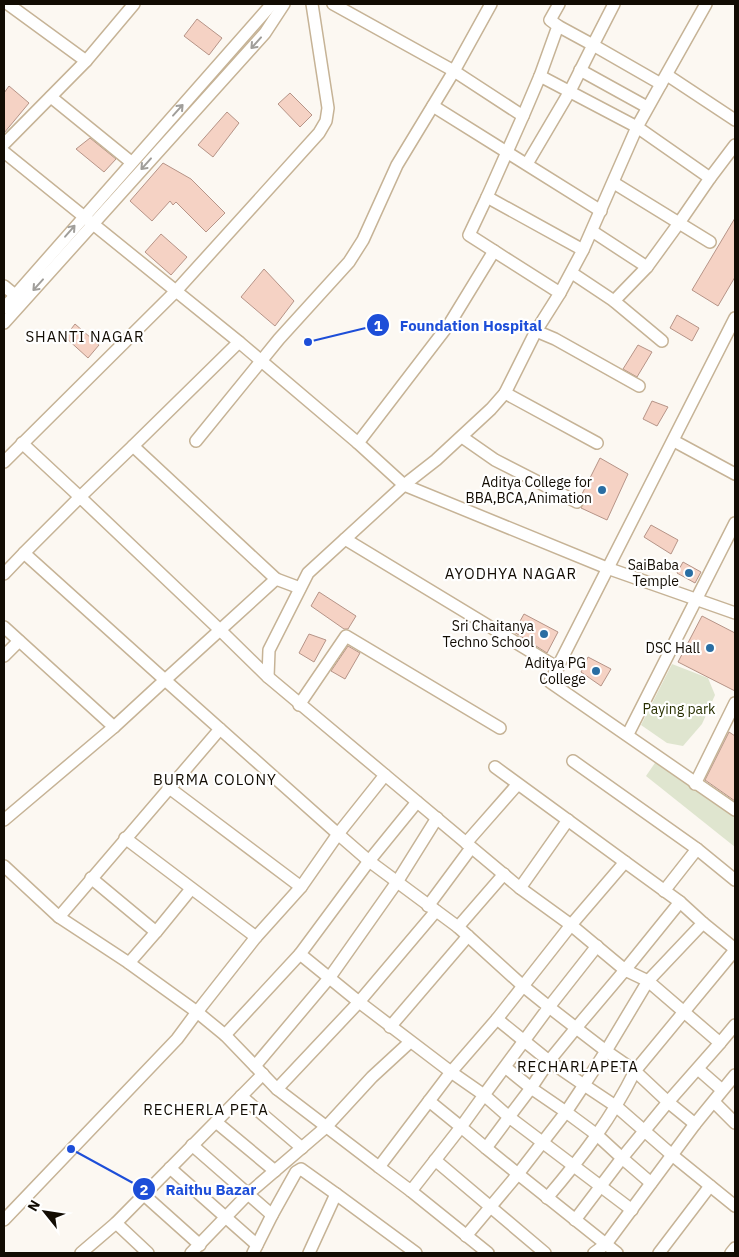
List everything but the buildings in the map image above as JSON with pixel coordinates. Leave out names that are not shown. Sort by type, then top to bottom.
[{"type":"street","points":[[8,4],[86,61]]},
{"type":"street","points":[[4,144],[86,61],[134,4]]},
{"type":"street","points":[[4,308],[265,33],[284,4]]},
{"type":"street","points":[[4,462],[176,291],[310,145],[326,121],[328,108],[312,4]]},
{"type":"street","points":[[333,4],[454,71],[522,116]]},
{"type":"street","points":[[196,441],[261,361],[349,262],[363,240],[397,165],[454,71],[491,4]]},
{"type":"street","points":[[559,4],[550,20],[558,26],[592,46],[664,79],[735,120]]},
{"type":"street","points":[[528,164],[570,91],[614,4]]},
{"type":"street","points":[[268,677],[270,650],[308,572],[404,485],[462,437],[505,393],[536,331],[572,273],[614,183],[637,126],[706,4]]},
{"type":"street","points":[[4,323],[88,219],[131,162],[268,6]]},
{"type":"street","points":[[558,26],[540,76],[469,235],[560,293]]},
{"type":"street","points":[[580,70],[647,107]]},
{"type":"street","points":[[540,76],[637,126],[710,178]]},
{"type":"street","points":[[51,97],[131,162]]},
{"type":"street","points":[[433,106],[601,211]]},
{"type":"street","points":[[614,301],[647,267],[710,178],[733,151]]},
{"type":"street","points":[[4,152],[239,342],[358,443],[404,485],[607,568],[735,613]]},
{"type":"street","points":[[614,183],[710,242]]},
{"type":"street","points":[[487,198],[583,250]]},
{"type":"street","points":[[592,231],[647,267]]},
{"type":"street","points":[[358,443],[450,323],[494,251]]},
{"type":"street","points":[[572,273],[614,301],[662,341]]},
{"type":"street","points":[[4,286],[16,295]]},
{"type":"street","points":[[735,318],[550,682],[628,734],[695,784],[735,810]]},
{"type":"street","points":[[536,331],[562,343],[639,386]]},
{"type":"street","points":[[4,574],[239,342]]},
{"type":"street","points":[[505,393],[597,443]]},
{"type":"street","points":[[462,437],[495,460],[577,502]]},
{"type":"street","points":[[674,441],[735,474]]},
{"type":"street","points":[[22,443],[268,677],[300,705],[520,888],[597,946],[625,970],[648,981],[720,1043]]},
{"type":"street","points":[[133,446],[276,578],[300,588]]},
{"type":"street","points":[[628,734],[735,523]]},
{"type":"street","points":[[345,539],[558,668]]},
{"type":"street","points":[[24,553],[368,861],[458,927],[523,986],[606,1051],[635,1071],[695,1124]]},
{"type":"street","points":[[4,820],[114,727],[276,578]]},
{"type":"street","points":[[4,627],[114,727]]},
{"type":"street","points":[[300,705],[346,636],[500,728]]},
{"type":"street","points":[[4,656],[19,641]]},
{"type":"street","points":[[695,784],[735,703]]},
{"type":"street","points":[[59,916],[168,786],[220,729]]},
{"type":"street","points":[[573,761],[697,849],[735,880]]},
{"type":"street","points":[[495,768],[680,902],[735,949],[635,1071],[617,1106],[598,1135],[547,1198]]},
{"type":"street","points":[[4,1220],[170,1046],[256,937],[301,887],[338,834],[385,774]]},
{"type":"street","points":[[277,1089],[359,1002],[432,908],[469,846],[516,785]]},
{"type":"street","points":[[168,786],[301,887]]},
{"type":"street","points":[[225,1035],[300,954],[368,861],[417,802]]},
{"type":"street","points":[[80,1253],[116,1223],[242,1096],[259,1070],[330,977],[396,882],[437,818]]},
{"type":"street","points":[[520,888],[568,820]]},
{"type":"street","points":[[125,838],[256,937]]},
{"type":"street","points":[[664,891],[697,849]]},
{"type":"street","points":[[379,1167],[451,1072],[497,1019],[570,925],[625,862]]},
{"type":"street","points":[[4,866],[59,916],[197,1012],[225,1035],[277,1089],[411,1191],[488,1253]]},
{"type":"street","points":[[458,927],[504,874]]},
{"type":"street","points":[[91,878],[156,932]]},
{"type":"street","points":[[129,963],[191,889]]},
{"type":"street","points":[[486,1148],[549,1061],[680,902]]},
{"type":"street","points":[[466,1236],[491,1208],[566,1112],[606,1051],[648,981],[703,923]]},
{"type":"street","points":[[390,1027],[468,936]]},
{"type":"street","points":[[411,1191],[597,946]]},
{"type":"street","points":[[300,954],[390,1027],[484,1095],[509,1117],[632,1210]]},
{"type":"street","points":[[497,1019],[549,1061],[617,1106],[672,1156],[735,1206]]},
{"type":"street","points":[[574,1220],[643,1130],[735,1025]]},
{"type":"street","points":[[143,1194],[195,1249],[248,1194],[326,1127],[372,1077],[410,1042]]},
{"type":"street","points":[[505,1067],[531,1088],[598,1135],[651,1183]]},
{"type":"street","points":[[698,1069],[722,1090]]},
{"type":"street","points":[[594,1253],[606,1244],[695,1124],[735,1075]]},
{"type":"street","points":[[242,1096],[302,1148]]},
{"type":"street","points":[[429,1101],[617,1253]]},
{"type":"street","points":[[714,1102],[735,1123]]},
{"type":"street","points":[[216,1122],[275,1171]]},
{"type":"street","points":[[192,1145],[272,1215]]},
{"type":"street","points":[[435,1160],[545,1253]]},
{"type":"street","points":[[170,1168],[225,1218],[255,1249],[296,1172],[302,1169],[416,1253]]},
{"type":"street","points":[[659,1253],[710,1186]]},
{"type":"street","points":[[309,1253],[336,1194]]},
{"type":"street","points":[[116,1223],[148,1253]]},
{"type":"street","points":[[731,1253],[735,1248]]},
{"type":"green space","name":"Paying park","points":[[672,664],[708,678],[715,695],[702,724],[683,746],[667,743],[641,725]]},
{"type":"green space","points":[[657,760],[735,816],[735,847],[646,776]]},
{"type":"place","name":"Foundation Hospital","points":[[308,342]]},
{"type":"place","name":"Aditya College for BBA,BCA,Animation","points":[[602,490]]},
{"type":"place","name":"SaiBaba Temple","points":[[689,573]]},
{"type":"place","name":"Sri Chaitanya Techno School","points":[[544,634]]},
{"type":"place","name":"DSC Hall","points":[[710,648]]},
{"type":"place","name":"Aditya PG College","points":[[596,671]]},
{"type":"place","name":"Raithu Bazar","points":[[71,1149]]},
{"type":"district","name":"SHANTI NAGAR","points":[[85,336]]},
{"type":"district","name":"AYODHYA NAGAR","points":[[511,573]]},
{"type":"district","name":"BURMA COLONY","points":[[215,779]]},
{"type":"district","name":"RECHARLAPETA","points":[[578,1066]]},
{"type":"district","name":"RECHERLA PETA","points":[[206,1109]]}]
